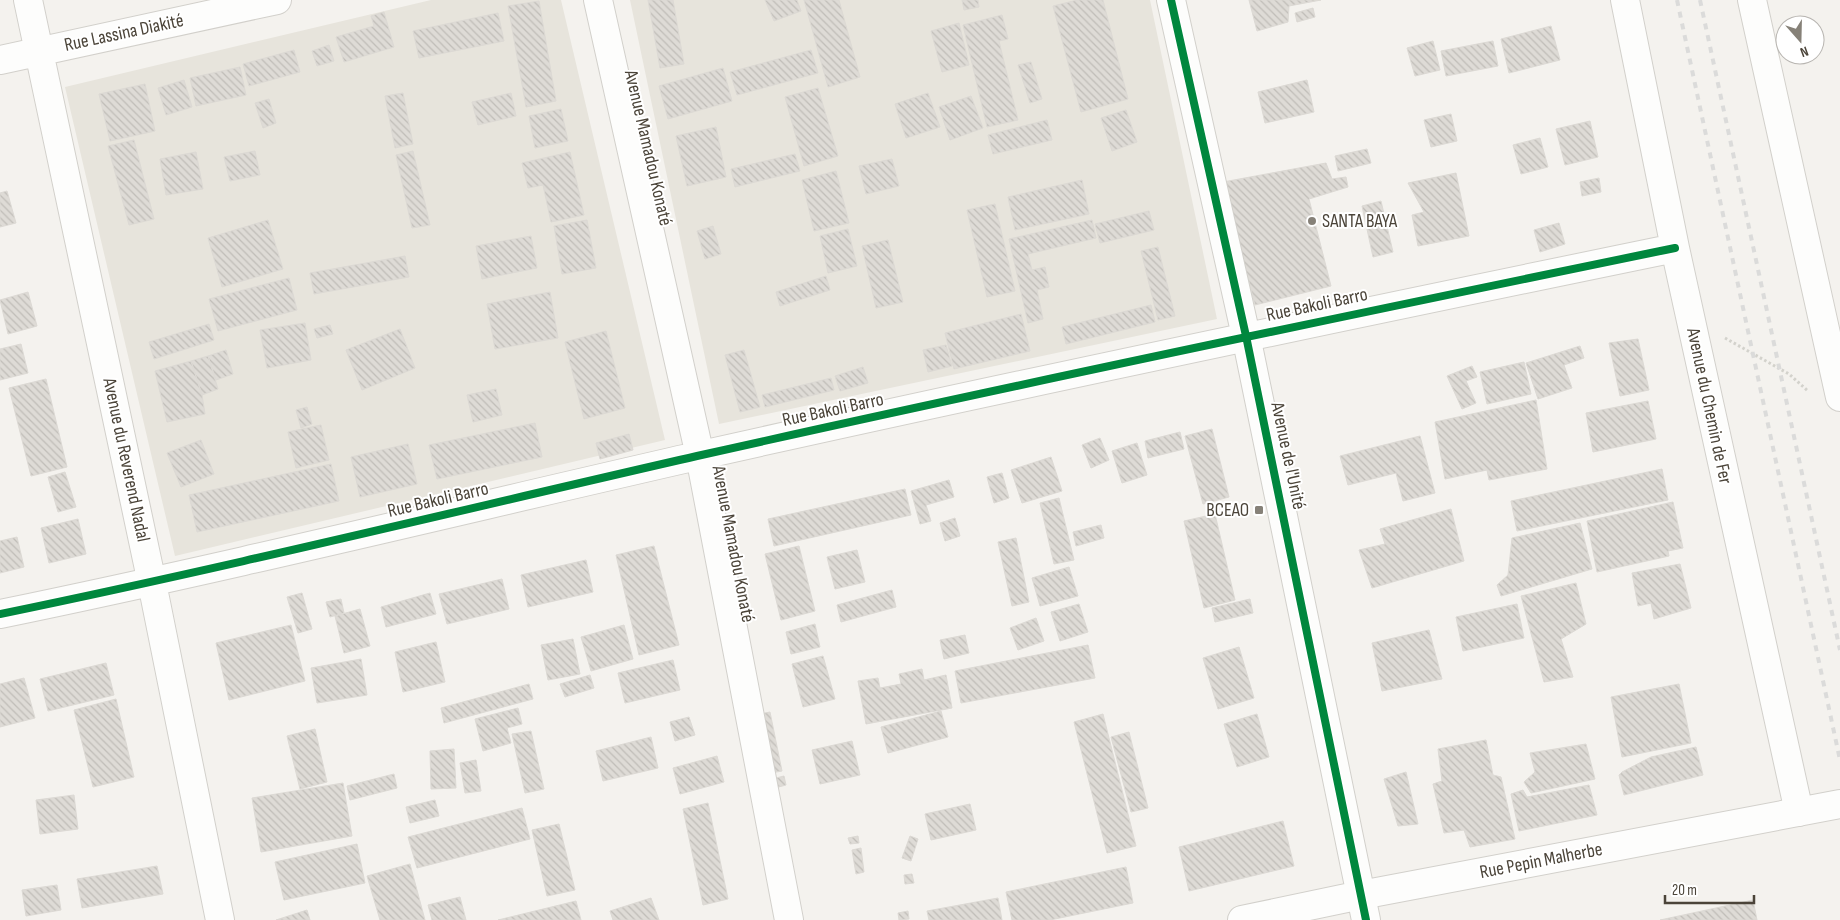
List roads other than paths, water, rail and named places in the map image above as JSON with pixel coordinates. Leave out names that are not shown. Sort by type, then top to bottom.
[{"type":"street","name":"Avenue du Reverend Nadal","points":[[28,0],[152,582],[220,920]]},
{"type":"street","name":"Rue Lassina Diakité","points":[[0,60],[277,0]]},
{"type":"street","name":"Avenue Mamadou Konaté","points":[[598,0],[700,456],[789,920]]},
{"type":"street","name":"Avenue de l'Unité","points":[[1171,0],[1246,336],[1364,907]]},
{"type":"street","name":"Avenue du Chemin de Fer","points":[[1625,0],[1675,248],[1799,812]]},
{"type":"street","points":[[1752,0],[1838,382]]},
{"type":"street","name":"Rue Bakoli Barro","points":[[0,614],[152,582],[700,456],[1246,336],[1675,248]]},
{"type":"street","name":"Rue Pepin Malherbe","points":[[1242,920],[1364,907],[1840,804]]},
{"type":"railway","points":[[1677,0],[1840,760]]},
{"type":"railway","points":[[1700,0],[1840,650]]},
{"type":"place","name":"SANTA BAYA","points":[[1312,221]]},
{"type":"place","name":"BCEAO","points":[[1259,510]]}]
